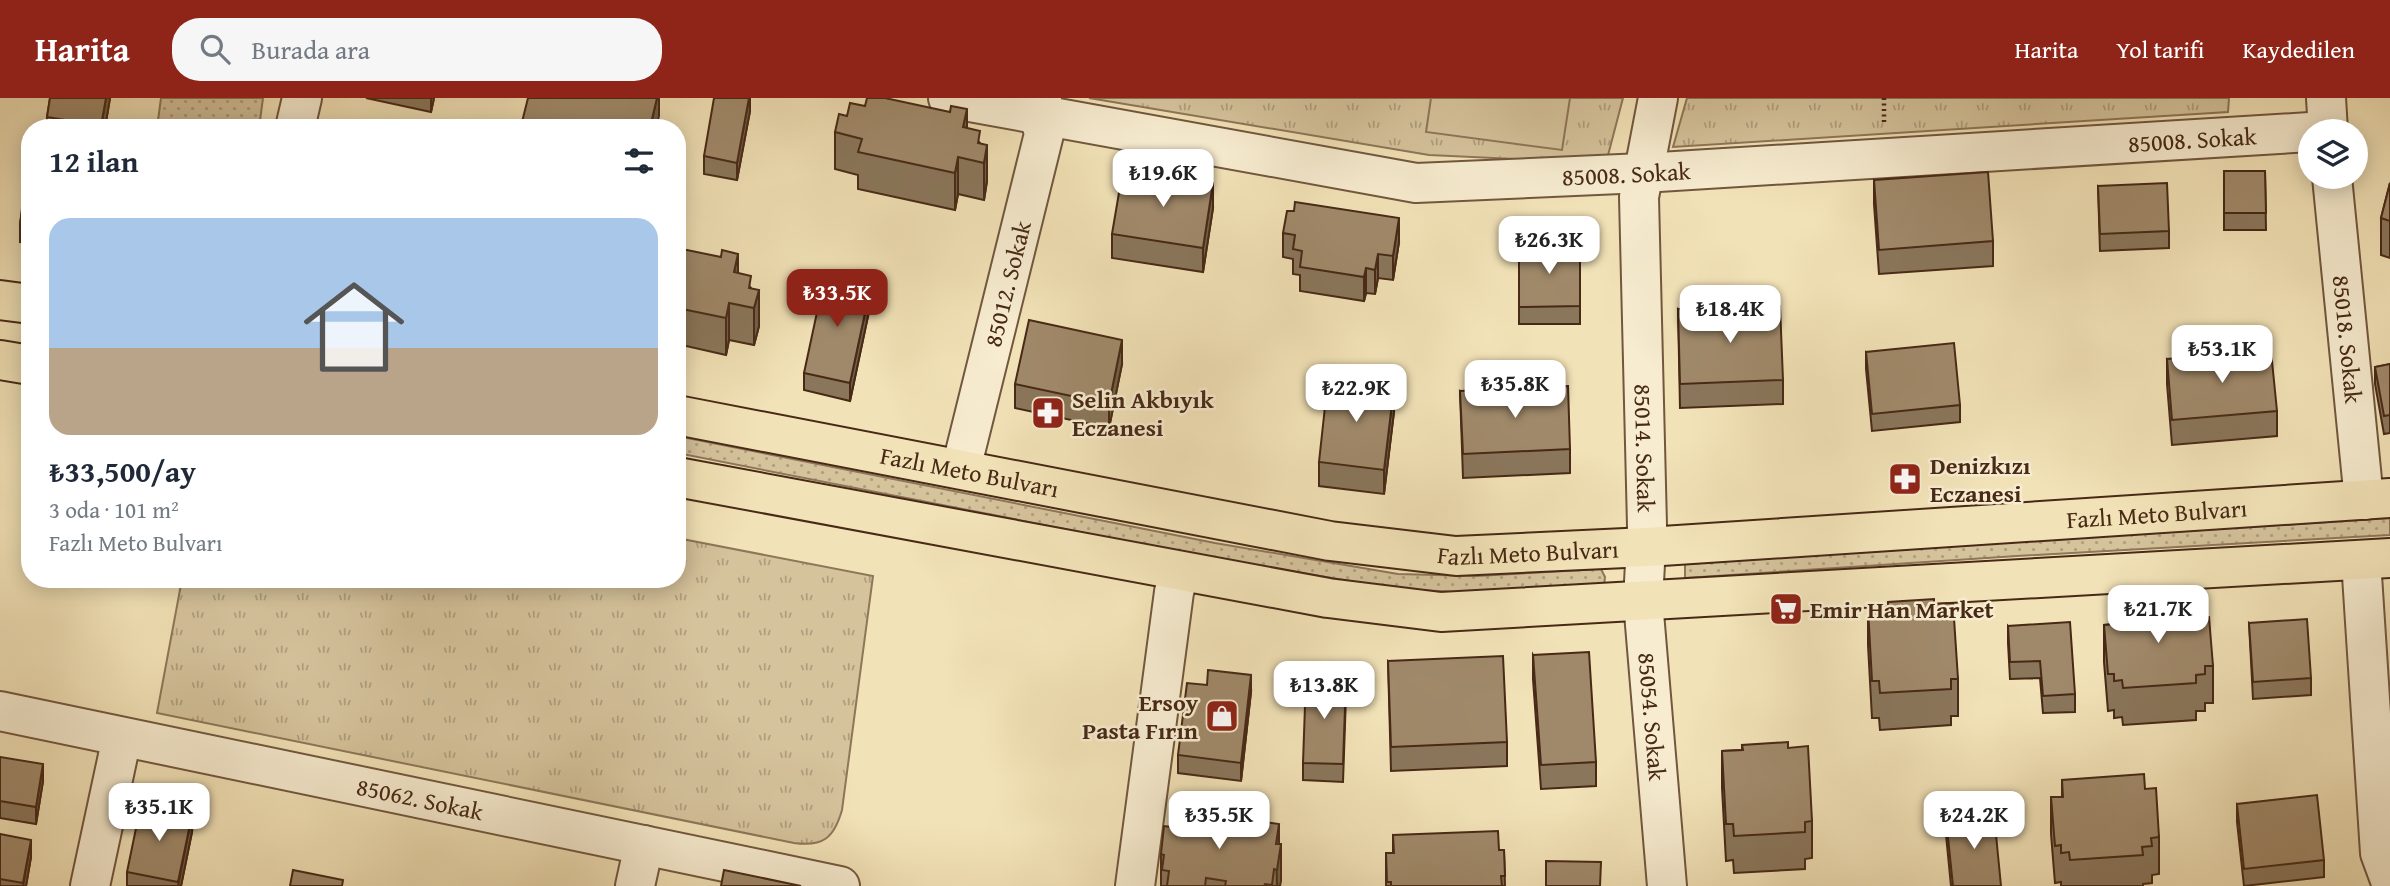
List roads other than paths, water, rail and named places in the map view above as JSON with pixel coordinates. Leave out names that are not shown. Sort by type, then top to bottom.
[{"type":"main road","points":[[0,300],[21,303]]},
{"type":"main road","points":[[0,360],[21,364]]},
{"type":"main road","name":"Fazlı Meto Bulvarı","points":[[686,417],[1330,541],[1456,556],[1647,547],[2377,499]]},
{"type":"main road","points":[[686,479],[1328,598],[1441,612],[2376,559]]},
{"type":"street","points":[[297,119],[302,98]]},
{"type":"street","name":"85008. Sokak","points":[[948,98],[1041,106],[1416,183],[1643,173],[2298,133]]},
{"type":"street","name":"85014. Sokak","points":[[1647,547],[1639,197],[1658,98]]},
{"type":"street","points":[[2326,98],[2327,119]]},
{"type":"street","name":"85012. Sokak","points":[[961,469],[1044,134],[1041,106]]},
{"type":"street","name":"85018. Sokak","points":[[2334,189],[2377,499]]},
{"type":"street","name":"85054. Sokak","points":[[1647,547],[1643,601],[1667,886]]},
{"type":"street","points":[[2376,559],[2380,853],[2390,880]]},
{"type":"street","points":[[1135,886],[1174,592],[1180,571]]},
{"type":"street","name":"85062. Sokak","points":[[0,711],[839,886]]},
{"type":"street","points":[[90,886],[122,737]]},
{"type":"street","points":[[635,886],[644,845]]},
{"type":"place","name":"Selin Akbıyık Eczanesi","points":[[1048,413]]},
{"type":"place","name":"Denizkızı Eczanesi","points":[[1905,479]]},
{"type":"place","name":"Emir Han Market","points":[[1786,609]]},
{"type":"place","name":"Ersoy Pasta Fırın","points":[[1222,716]]}]
